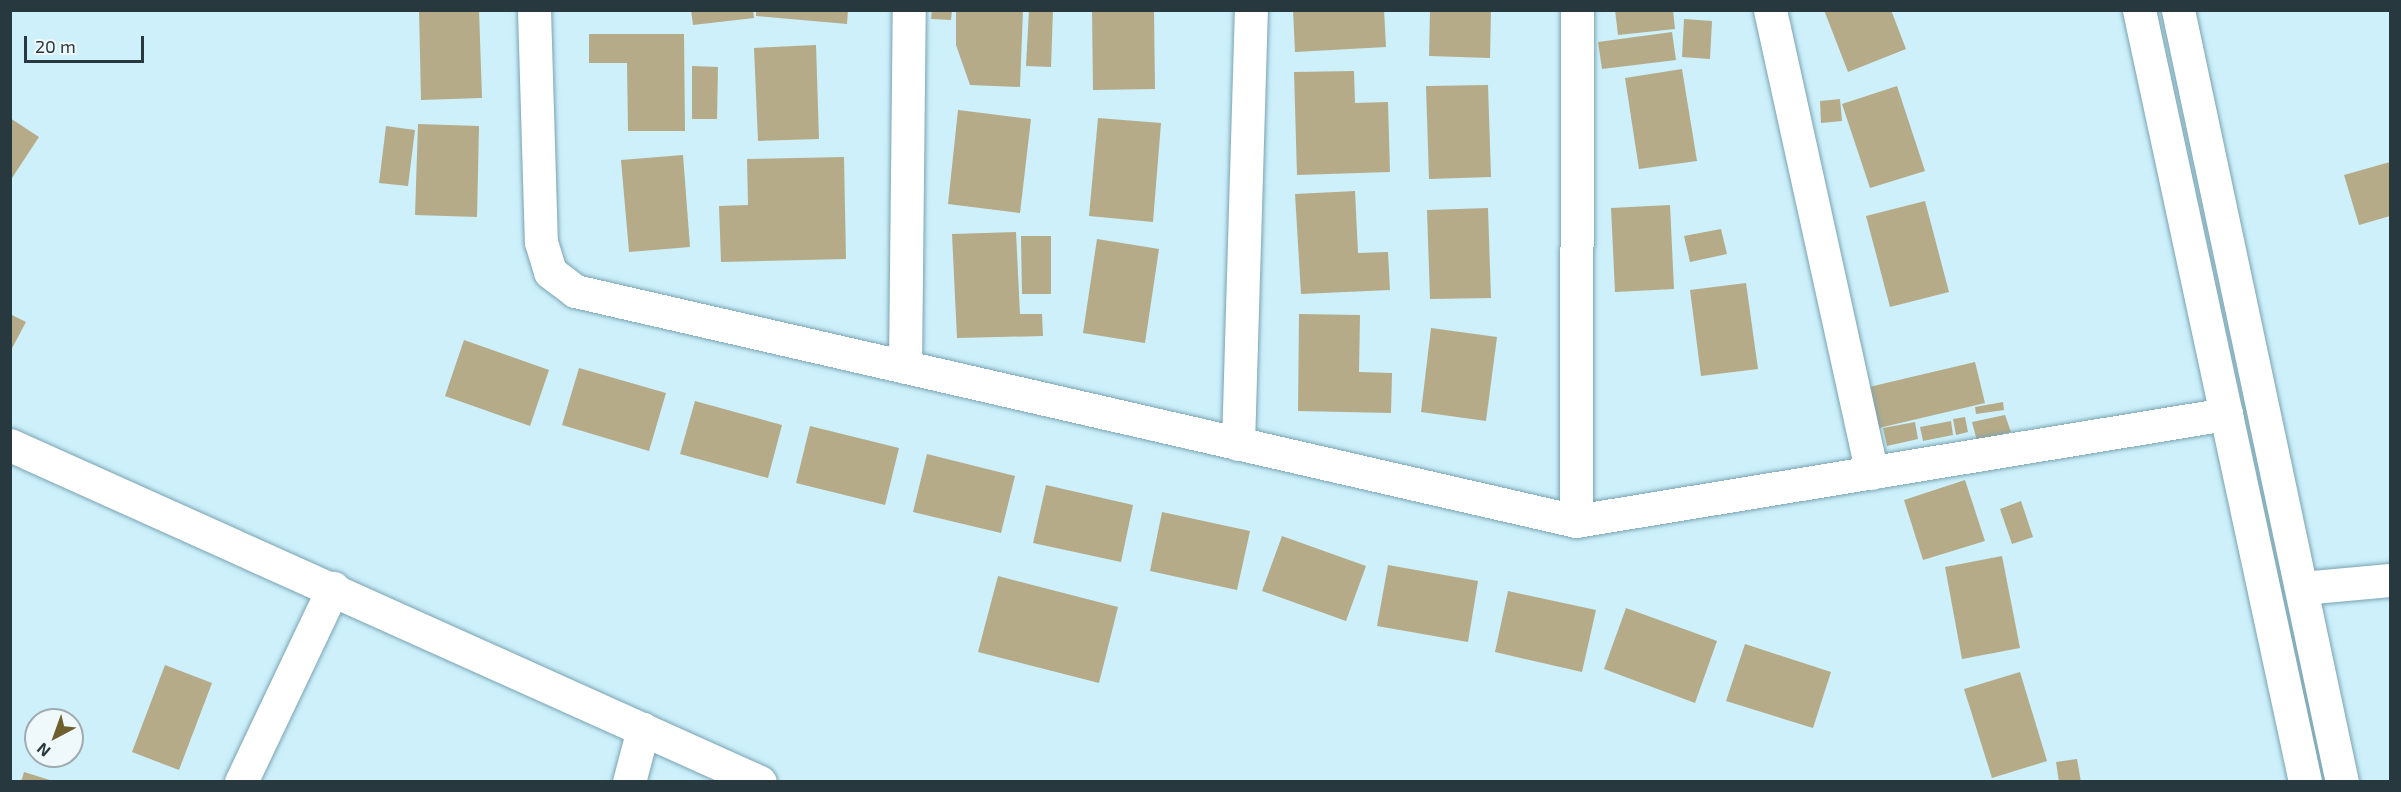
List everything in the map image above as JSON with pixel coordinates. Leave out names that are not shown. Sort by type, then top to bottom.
[{"type":"street","points":[[534,10],[541,242],[550,272],[575,291],[1576,521],[2226,414]]},
{"type":"street","points":[[905,367],[909,10]]},
{"type":"street","points":[[1238,444],[1251,10]]},
{"type":"street","points":[[1576,521],[1577,10]]},
{"type":"street","points":[[1770,10],[1872,473]]},
{"type":"street","points":[[2139,10],[2306,782]]},
{"type":"street","points":[[2178,10],[2342,782]]},
{"type":"street","points":[[10,445],[333,588],[760,782]]},
{"type":"street","points":[[2301,588],[2391,580]]},
{"type":"street","points":[[242,782],[333,588]]},
{"type":"street","points":[[629,782],[644,729]]},
{"type":"building","points":[[419,10],[479,10],[482,98],[421,100]]},
{"type":"building","points":[[691,10],[753,10],[754,18],[693,25]]},
{"type":"building","points":[[756,10],[848,10],[847,24],[756,16]]},
{"type":"building","points":[[932,10],[952,10],[951,20],[931,19]]},
{"type":"building","points":[[956,10],[1023,10],[1020,87],[970,85],[956,45]]},
{"type":"building","points":[[1029,10],[1053,10],[1051,67],[1026,66]]},
{"type":"building","points":[[1092,10],[1154,10],[1155,89],[1093,90]]},
{"type":"building","points":[[1293,10],[1384,10],[1386,47],[1295,52]]},
{"type":"building","points":[[1430,10],[1491,10],[1490,58],[1429,56]]},
{"type":"building","points":[[1615,10],[1673,10],[1675,29],[1618,35]]},
{"type":"building","points":[[1824,10],[1891,10],[1906,49],[1848,72]]},
{"type":"building","points":[[1684,19],[1712,21],[1710,59],[1682,57]]},
{"type":"building","points":[[1672,32],[1676,60],[1602,69],[1598,42]]},
{"type":"building","points":[[589,34],[684,34],[685,131],[628,131],[627,63],[589,63]]},
{"type":"building","points":[[816,45],[819,139],[758,141],[754,48]]},
{"type":"building","points":[[692,66],[718,67],[717,119],[692,119]]},
{"type":"building","points":[[1682,69],[1697,161],[1639,169],[1625,78]]},
{"type":"building","points":[[1354,71],[1355,103],[1388,102],[1390,172],[1297,175],[1294,72]]},
{"type":"building","points":[[1488,85],[1491,177],[1429,179],[1426,86]]},
{"type":"building","points":[[1897,86],[1925,171],[1870,188],[1842,104]]},
{"type":"building","points":[[1840,99],[1842,121],[1821,123],[1820,101]]},
{"type":"building","points":[[958,110],[1031,119],[1020,213],[948,204]]},
{"type":"building","points":[[10,118],[39,137],[10,181]]},
{"type":"building","points":[[1098,118],[1161,123],[1153,222],[1089,216]]},
{"type":"building","points":[[418,124],[479,126],[477,217],[415,215]]},
{"type":"building","points":[[386,126],[415,130],[408,186],[379,183]]},
{"type":"building","points":[[683,155],[690,247],[629,252],[621,160]]},
{"type":"building","points":[[844,157],[846,259],[721,262],[719,206],[748,205],[747,159]]},
{"type":"building","points":[[2390,162],[2390,216],[2359,225],[2344,175]]},
{"type":"building","points":[[1355,191],[1358,253],[1388,252],[1390,290],[1301,294],[1295,194]]},
{"type":"building","points":[[1925,201],[1949,292],[1890,307],[1866,216]]},
{"type":"building","points":[[1670,205],[1674,289],[1615,292],[1611,208]]},
{"type":"building","points":[[1488,208],[1491,298],[1430,299],[1427,210]]},
{"type":"building","points":[[1721,229],[1727,254],[1690,262],[1684,236]]},
{"type":"building","points":[[1016,232],[1020,314],[1042,314],[1043,336],[957,338],[952,234]]},
{"type":"building","points":[[1021,236],[1051,236],[1051,294],[1022,294]]},
{"type":"building","points":[[1097,239],[1159,249],[1145,343],[1083,333]]},
{"type":"building","points":[[1746,283],[1758,369],[1701,376],[1690,290]]},
{"type":"building","points":[[10,314],[26,322],[10,352]]},
{"type":"building","points":[[1299,314],[1360,315],[1359,372],[1392,373],[1391,413],[1298,411]]},
{"type":"building","points":[[1431,328],[1497,337],[1486,421],[1421,412]]},
{"type":"building","points":[[464,340],[549,370],[530,426],[445,396]]},
{"type":"building","points":[[1975,362],[1985,403],[1879,428],[1869,387]]},
{"type":"building","points":[[579,368],[666,393],[649,451],[562,425]]},
{"type":"building","points":[[695,401],[782,425],[768,478],[680,454]]},
{"type":"building","points":[[2003,402],[2004,410],[1976,414],[1975,407]]},
{"type":"building","points":[[2005,415],[2011,432],[1977,441],[1972,422]]},
{"type":"building","points":[[1965,417],[1968,432],[1956,435],[1953,419]]},
{"type":"building","points":[[1951,421],[1953,435],[1923,441],[1920,427]]},
{"type":"building","points":[[1915,422],[1918,439],[1887,446],[1883,428]]},
{"type":"building","points":[[810,426],[899,448],[885,505],[796,483]]},
{"type":"building","points":[[927,454],[1015,476],[1001,533],[913,512]]},
{"type":"building","points":[[1965,480],[1985,541],[1923,560],[1904,500]]},
{"type":"building","points":[[1046,485],[1133,505],[1121,562],[1033,543]]},
{"type":"building","points":[[2021,501],[2033,537],[2012,544],[2000,509]]},
{"type":"building","points":[[1162,512],[1250,531],[1237,590],[1150,571]]},
{"type":"building","points":[[1282,536],[1366,566],[1346,621],[1262,591]]},
{"type":"building","points":[[2002,556],[2020,648],[1962,659],[1945,567]]},
{"type":"building","points":[[1388,565],[1478,581],[1468,642],[1377,626]]},
{"type":"building","points":[[998,576],[1118,607],[1099,683],[978,652]]},
{"type":"building","points":[[1508,591],[1596,610],[1582,672],[1495,652]]},
{"type":"building","points":[[1626,608],[1717,641],[1695,703],[1604,669]]},
{"type":"building","points":[[1745,644],[1831,672],[1813,728],[1726,701]]},
{"type":"building","points":[[165,665],[212,683],[179,770],[132,752]]},
{"type":"building","points":[[2020,672],[2047,761],[1992,778],[1964,689]]},
{"type":"building","points":[[2077,759],[2081,782],[2059,782],[2056,762]]},
{"type":"building","points":[[24,772],[53,781],[53,782],[21,782]]}]
